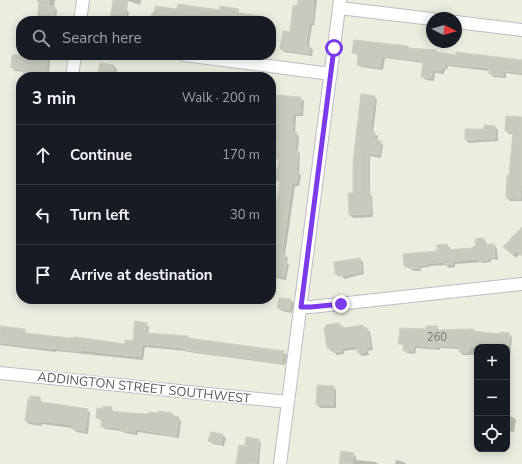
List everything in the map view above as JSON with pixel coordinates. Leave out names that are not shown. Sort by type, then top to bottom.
[{"type":"street","points":[[81,16],[83,0]]},
{"type":"street","points":[[280,464],[340,4],[426,18]]},
{"type":"street","points":[[462,23],[522,30]]},
{"type":"street","points":[[73,72],[74,60]]},
{"type":"street","points":[[223,60],[331,74]]},
{"type":"street","points":[[301,307],[522,284]]},
{"type":"street","name":"ADDINGTON STREET SOUTHWEST","points":[[0,374],[288,402]]},
{"type":"building","points":[[39,0],[49,0],[48,6],[55,6],[54,16],[37,16]]},
{"type":"building","points":[[113,0],[128,0],[126,16],[111,16]]},
{"type":"building","points":[[298,0],[313,0],[312,3],[314,3],[312,23],[309,23],[306,45],[310,46],[309,54],[280,49],[283,31],[290,32],[293,5],[297,6]]},
{"type":"building","points":[[178,4],[220,10],[220,6],[239,9],[238,13],[261,16],[152,16],[152,13],[154,13],[155,6],[177,9]]},
{"type":"building","points":[[354,40],[408,46],[408,48],[436,50],[436,52],[456,55],[456,52],[522,60],[522,73],[504,71],[503,76],[489,74],[489,68],[445,64],[445,67],[442,67],[441,71],[432,70],[431,78],[421,77],[423,61],[382,56],[380,67],[357,65],[358,54],[352,53]]},
{"type":"building","points":[[12,55],[16,55],[16,60],[47,60],[46,72],[23,72],[24,70],[11,68]]},
{"type":"building","points":[[100,63],[114,65],[113,72],[98,72]]},
{"type":"building","points":[[361,94],[375,96],[370,132],[375,132],[374,140],[381,141],[379,155],[368,153],[368,192],[370,192],[371,214],[349,215],[348,193],[353,193],[353,162]]},
{"type":"building","points":[[277,95],[301,97],[300,114],[293,113],[292,132],[297,132],[295,149],[298,150],[296,171],[298,172],[296,184],[292,183],[282,253],[285,254],[284,261],[287,261],[284,277],[276,276],[276,205],[280,181],[276,180],[279,159],[276,159]]},
{"type":"building","points":[[506,116],[522,117],[522,189],[520,199],[506,198],[507,175],[509,175],[513,132],[505,131]]},
{"type":"building","points":[[484,125],[495,126],[495,139],[465,140],[465,129],[484,129]]},
{"type":"building","points":[[522,227],[522,256],[517,251],[513,255],[503,247]]},
{"type":"building","points":[[484,238],[484,245],[494,244],[495,257],[488,257],[488,260],[479,261],[479,259],[452,261],[453,264],[445,265],[444,262],[426,264],[427,265],[419,265],[419,268],[410,269],[409,266],[404,266],[403,254],[437,251],[437,245],[447,244],[447,250],[472,248],[476,246],[475,239]]},
{"type":"building","points":[[360,258],[362,272],[340,276],[340,274],[335,274],[334,262]]},
{"type":"building","points":[[279,298],[291,299],[289,310],[277,308]]},
{"type":"building","points":[[135,321],[147,323],[145,333],[188,336],[188,338],[284,351],[282,363],[184,350],[184,348],[142,344],[141,357],[0,343],[0,326],[25,329],[24,333],[69,338],[76,337],[125,344],[125,340],[133,341]]},
{"type":"building","points":[[339,323],[340,326],[343,326],[343,328],[363,325],[364,328],[367,328],[370,347],[366,348],[366,352],[358,353],[357,346],[341,348],[342,351],[333,352],[332,348],[327,348],[324,328],[326,325]]},
{"type":"building","points":[[426,326],[437,326],[437,330],[473,329],[473,331],[500,334],[500,332],[510,333],[508,344],[474,344],[474,347],[469,347],[469,352],[459,352],[459,346],[437,346],[437,348],[413,345],[413,351],[403,351],[403,344],[398,344],[400,328],[426,329]]},
{"type":"building","points":[[317,385],[334,386],[333,405],[316,405]]},
{"type":"building","points":[[30,396],[40,397],[40,401],[42,402],[88,409],[85,431],[72,429],[72,425],[25,421],[28,399],[30,399]]},
{"type":"building","points":[[103,406],[112,407],[111,411],[127,413],[149,414],[149,412],[158,413],[159,411],[172,413],[172,416],[179,417],[176,436],[135,429],[135,432],[120,431],[121,428],[101,427],[102,418],[96,418],[97,408],[103,409]]},
{"type":"building","points":[[211,432],[223,434],[221,444],[208,441]]},
{"type":"building","points":[[246,437],[259,439],[256,464],[236,464],[239,445],[245,446]]},
{"type":"building","points":[[341,451],[354,453],[352,464],[339,464]]},
{"type":"route","points":[[334,48],[301,307],[341,304]]}]
